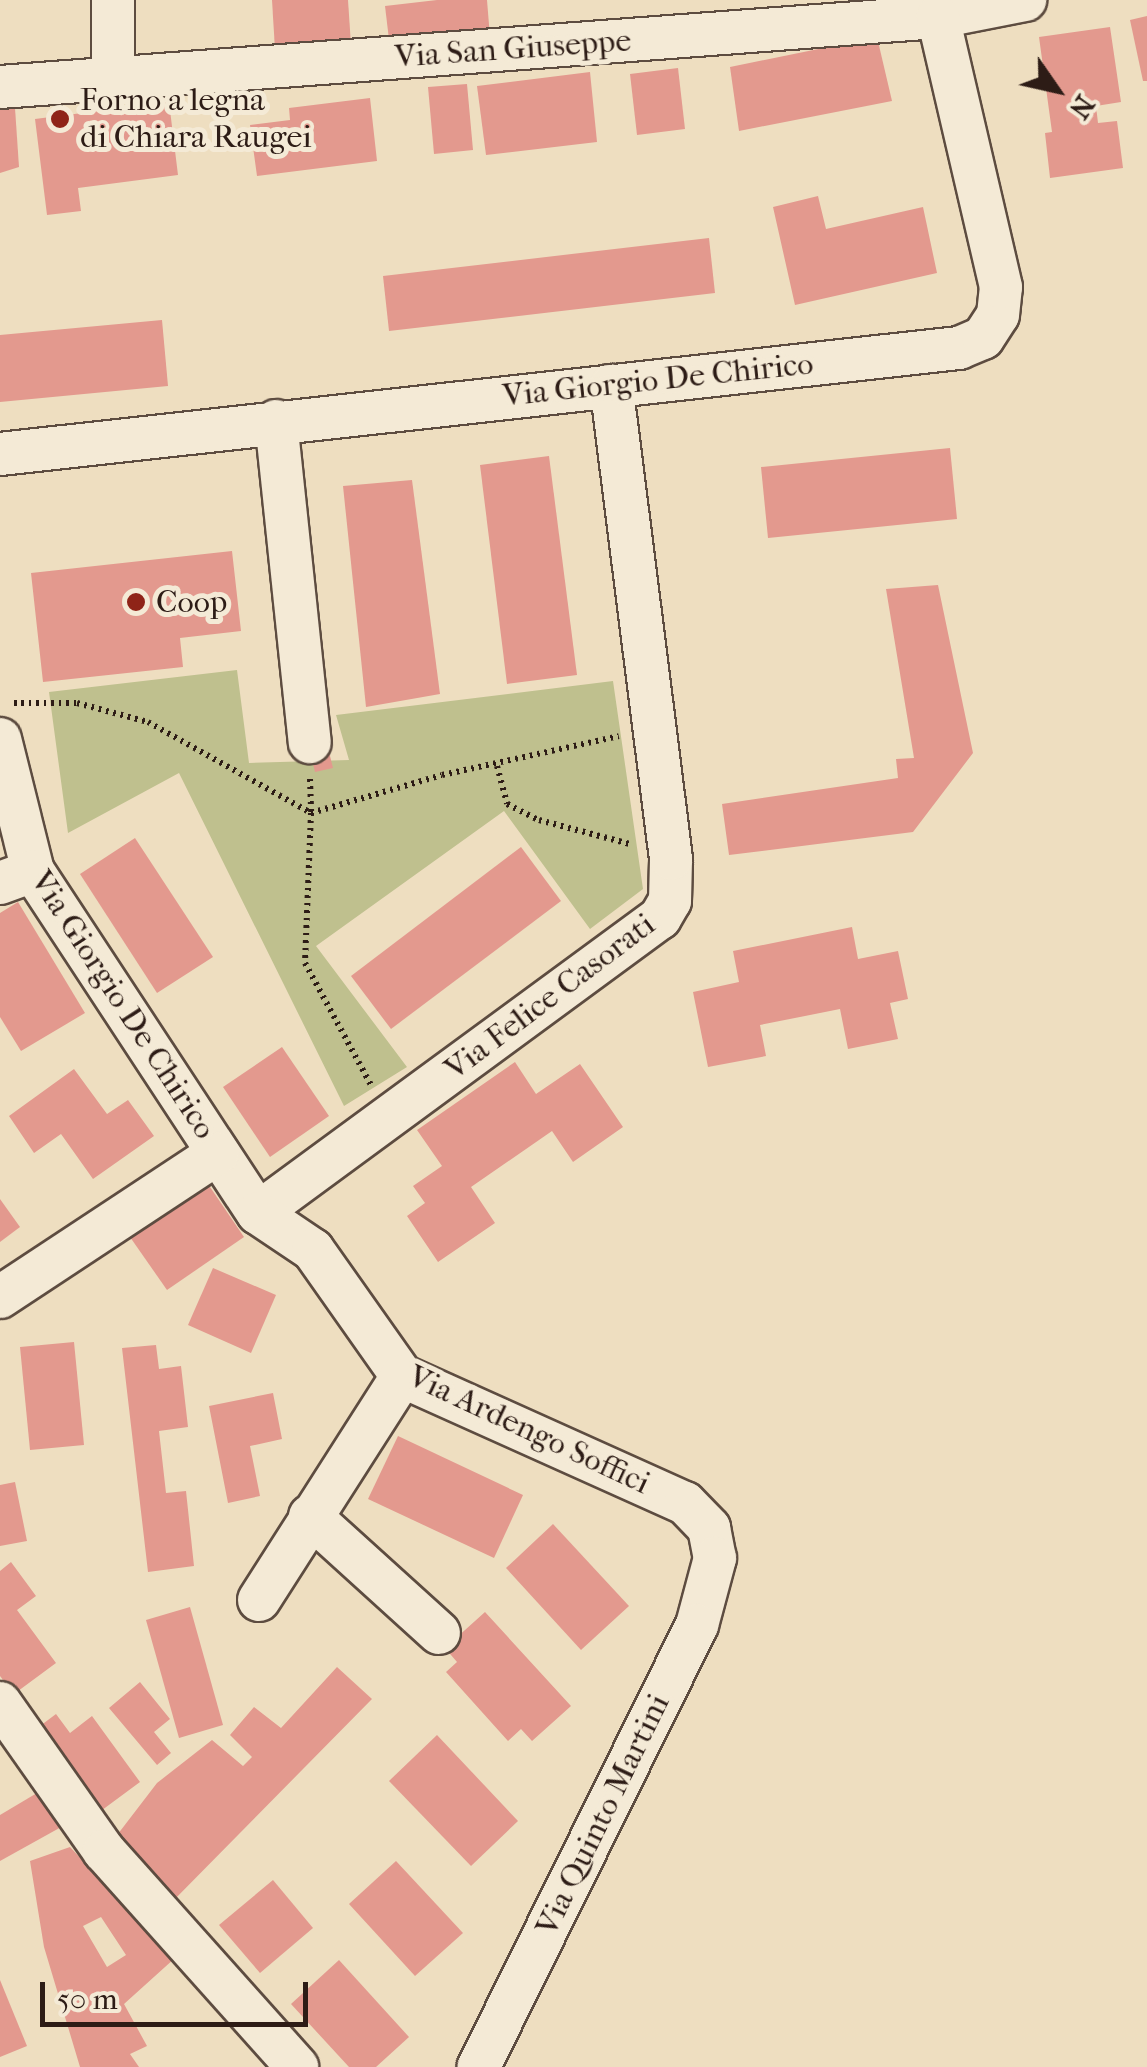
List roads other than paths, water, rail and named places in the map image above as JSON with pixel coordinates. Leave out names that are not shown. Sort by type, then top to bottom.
[{"type":"street","points":[[113,0],[113,78]]},
{"type":"street","name":"Via San Giuseppe","points":[[0,88],[938,18],[1008,1]]},
{"type":"street","name":"Via Giorgio De Chirico","points":[[0,454],[958,348],[984,338],[998,316],[1001,287],[938,18]]},
{"type":"street","name":"Via Felice Casorati","points":[[258,1213],[660,918],[671,890],[670,854],[611,386]]},
{"type":"street","points":[[276,421],[310,742]]},
{"type":"street","name":"Via Giorgio De Chirico","points":[[0,740],[16,877],[218,1154]]},
{"type":"street","points":[[0,1297],[218,1154],[258,1213]]},
{"type":"street","name":"Via Ardengo Soffici","points":[[258,1213],[313,1250],[402,1376],[685,1503],[709,1528],[715,1558]]},
{"type":"street","points":[[259,1600],[402,1376]]},
{"type":"street","points":[[310,1516],[438,1633]]},
{"type":"street","name":"Via Quinto Martini","points":[[479,2067],[697,1625],[715,1558]]},
{"type":"street","points":[[0,1703],[104,1851],[297,2067]]},
{"type":"place","name":"Forno a legna di Chiara Raugei","points":[[60,119]]},
{"type":"place","name":"Coop","points":[[136,602]]}]
